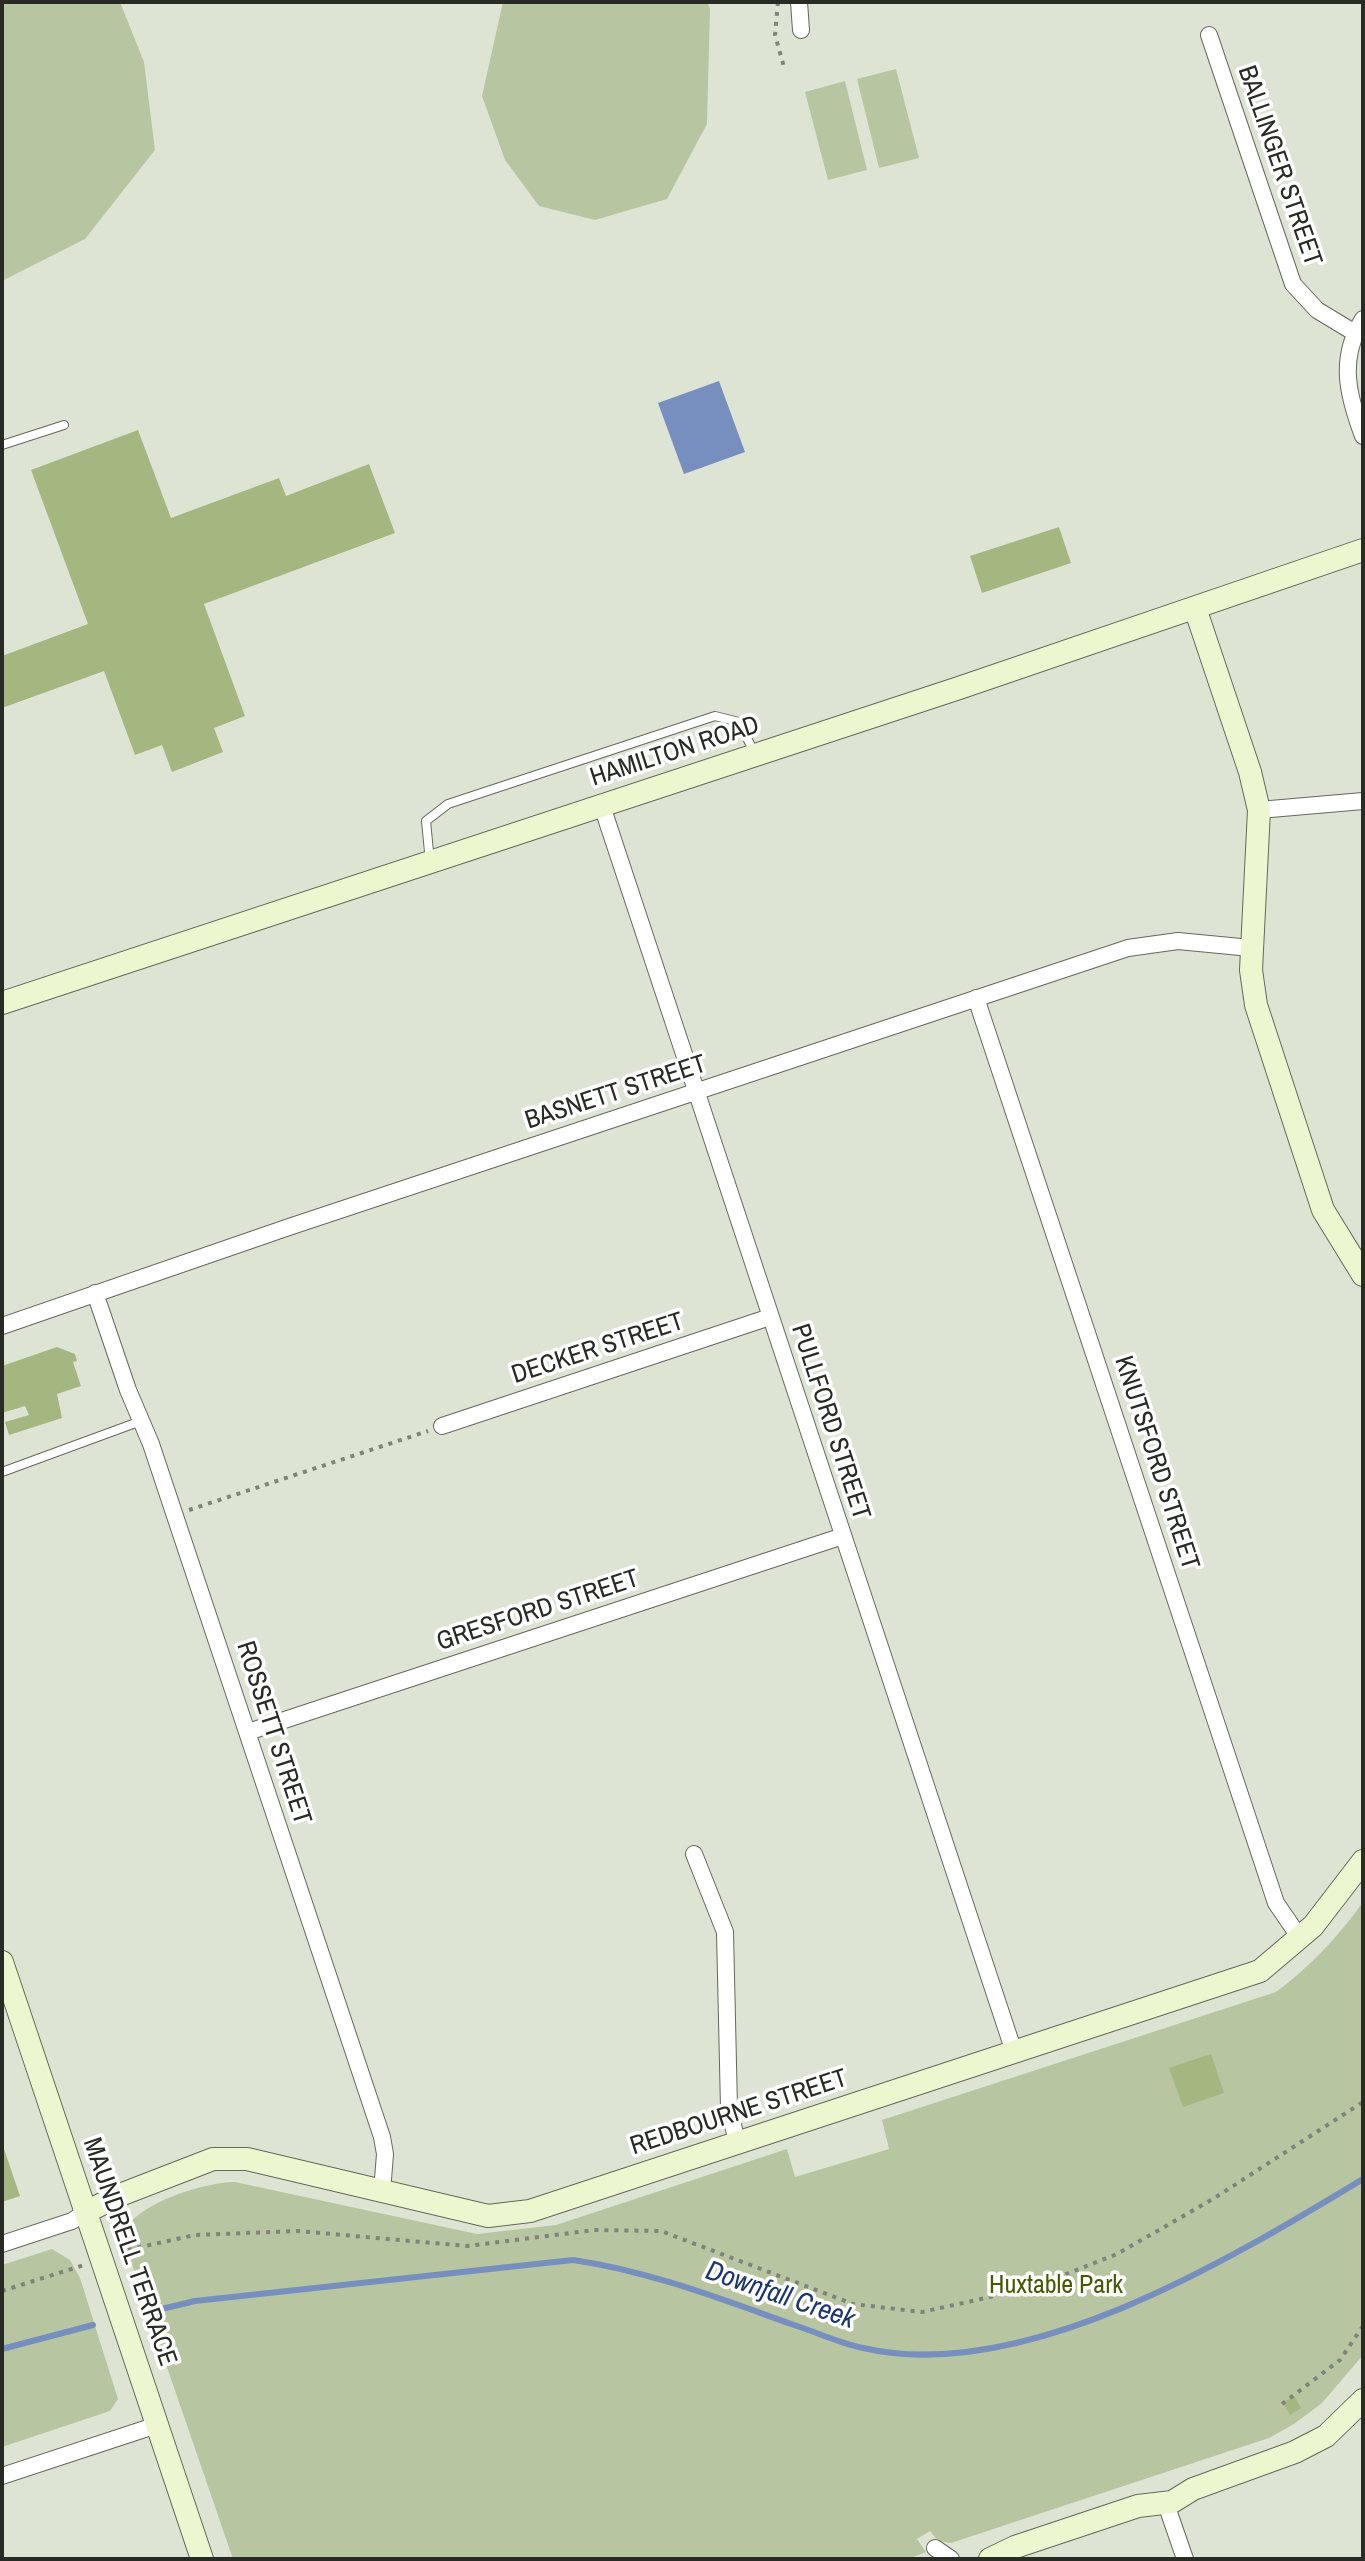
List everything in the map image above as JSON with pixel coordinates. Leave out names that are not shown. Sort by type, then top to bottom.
[{"type":"street","points":[[799,2],[801,30]]},
{"type":"street","name":"BALLINGER STREET","points":[[1209,35],[1293,284],[1317,310],[1359,326]]},
{"type":"street","points":[[1359,326],[1346,377],[1363,436]]},
{"type":"street","name":"HAMILTON ROAD","points":[[2,1003],[602,806],[1363,550]]},
{"type":"street","points":[[1195,608],[1250,772],[1259,810],[1251,948],[1256,1005],[1323,1210],[1363,1275]]},
{"type":"street","points":[[1259,810],[1363,801]]},
{"type":"street","name":"PULLFORD STREET","points":[[602,806],[1014,2052]]},
{"type":"street","name":"BASNETT STREET","points":[[2,1326],[1147,943],[1178,941],[1251,948]]},
{"type":"street","name":"KNUTSFORD STREET","points":[[976,998],[1276,1903],[1300,1938]]},
{"type":"street","name":"ROSSETT STREET","points":[[95,1293],[248,1732],[382,2137],[385,2154],[382,2192]]},
{"type":"street","name":"DECKER STREET","points":[[442,1426],[770,1317]]},
{"type":"street","name":"GRESFORD STREET","points":[[248,1732],[843,1536]]},
{"type":"street","points":[[694,1854],[725,1932],[728,2096],[737,2142]]},
{"type":"street","name":"REDBOURNE STREET","points":[[86,2212],[120,2195],[222,2157],[247,2159],[501,2217],[530,2211],[1248,1976],[1272,1964],[1300,1938],[1325,1912],[1363,1861]]},
{"type":"street","name":"MAUNDRELL TERRACE","points":[[2,1962],[202,2559]]},
{"type":"street","points":[[2,2244],[72,2221],[86,2212]]},
{"type":"street","points":[[990,2559],[1015,2547],[1138,2506],[1166,2504],[1193,2489],[1312,2444],[1340,2424],[1363,2400]]},
{"type":"street","points":[[2,2476],[157,2425]]},
{"type":"street","points":[[1166,2504],[1185,2559]]},
{"type":"street","points":[[935,2548],[951,2559]]},
{"type":"lane","points":[[2,445],[64,425]]},
{"type":"lane","points":[[430,863],[424,827],[438,808],[630,744],[706,719],[725,716],[739,722],[755,755]]},
{"type":"lane","points":[[2,1472],[141,1421]]},
{"type":"path","points":[[778,2],[775,35],[784,67]]},
{"type":"path","points":[[174,1515],[442,1426]]},
{"type":"path","points":[[123,2250],[195,2235],[298,2231],[467,2246],[594,2230],[661,2231],[853,2304],[922,2312],[1031,2288],[1117,2254],[1213,2199],[1363,2102]]},
{"type":"path","points":[[2,2291],[79,2267]]},
{"type":"path","points":[[1282,2404],[1305,2390],[1340,2360],[1363,2326]]},
{"type":"green space","points":[[2,2],[120,2],[144,62],[155,150],[85,239],[2,281]]},
{"type":"green space","points":[[503,2],[707,2],[710,9],[707,124],[667,199],[595,220],[539,206],[505,160],[482,96]]},
{"type":"green space","points":[[896,69],[919,158],[879,168],[857,79]]},
{"type":"green space","points":[[845,81],[867,170],[828,180],[805,92]]},
{"type":"green space","name":"Huxtable Park","points":[[1363,1902],[1363,2355],[1322,2403],[1294,2424],[1269,2438],[951,2543],[938,2541],[930,2531],[917,2539],[926,2552],[908,2559],[233,2559],[159,2344],[152,2341],[124,2232],[131,2222],[157,2203],[190,2190],[235,2182],[477,2234],[556,2225],[787,2149],[795,2177],[889,2149],[882,2120],[1276,1992],[1323,1951]]},
{"type":"green space","points":[[52,2249],[70,2260],[80,2278],[118,2399],[110,2411],[2,2447],[2,2265]]},
{"type":"water","points":[[719,381],[745,452],[684,474],[658,403]]},
{"type":"building","points":[[138,430],[171,518],[279,478],[286,496],[369,464],[395,533],[204,604],[245,716],[214,728],[223,752],[172,772],[162,745],[135,755],[104,671],[2,708],[2,656],[88,624],[31,470]]},
{"type":"building","points":[[1059,527],[1071,563],[982,593],[970,556]]},
{"type":"building","points":[[57,1347],[75,1354],[77,1361],[73,1362],[81,1386],[57,1394],[62,1418],[9,1435],[5,1422],[29,1415],[25,1406],[2,1413],[2,1366]]},
{"type":"building","points":[[1211,2054],[1224,2093],[1183,2107],[1169,2068]]},
{"type":"building","points":[[2,2143],[20,2196],[2,2202]]},
{"type":"building","points":[[1294,2396],[1301,2408],[1290,2415],[1283,2403]]},
{"type":"waterway","name":"Downfall Creek","points":[[149,2312],[195,2301],[573,2260],[629,2271],[685,2287],[863,2348],[925,2355],[990,2349],[1056,2332],[1123,2308],[1251,2245],[1363,2179]]},
{"type":"waterway","name":"Downfall Creek","points":[[2,2349],[93,2325]]}]
